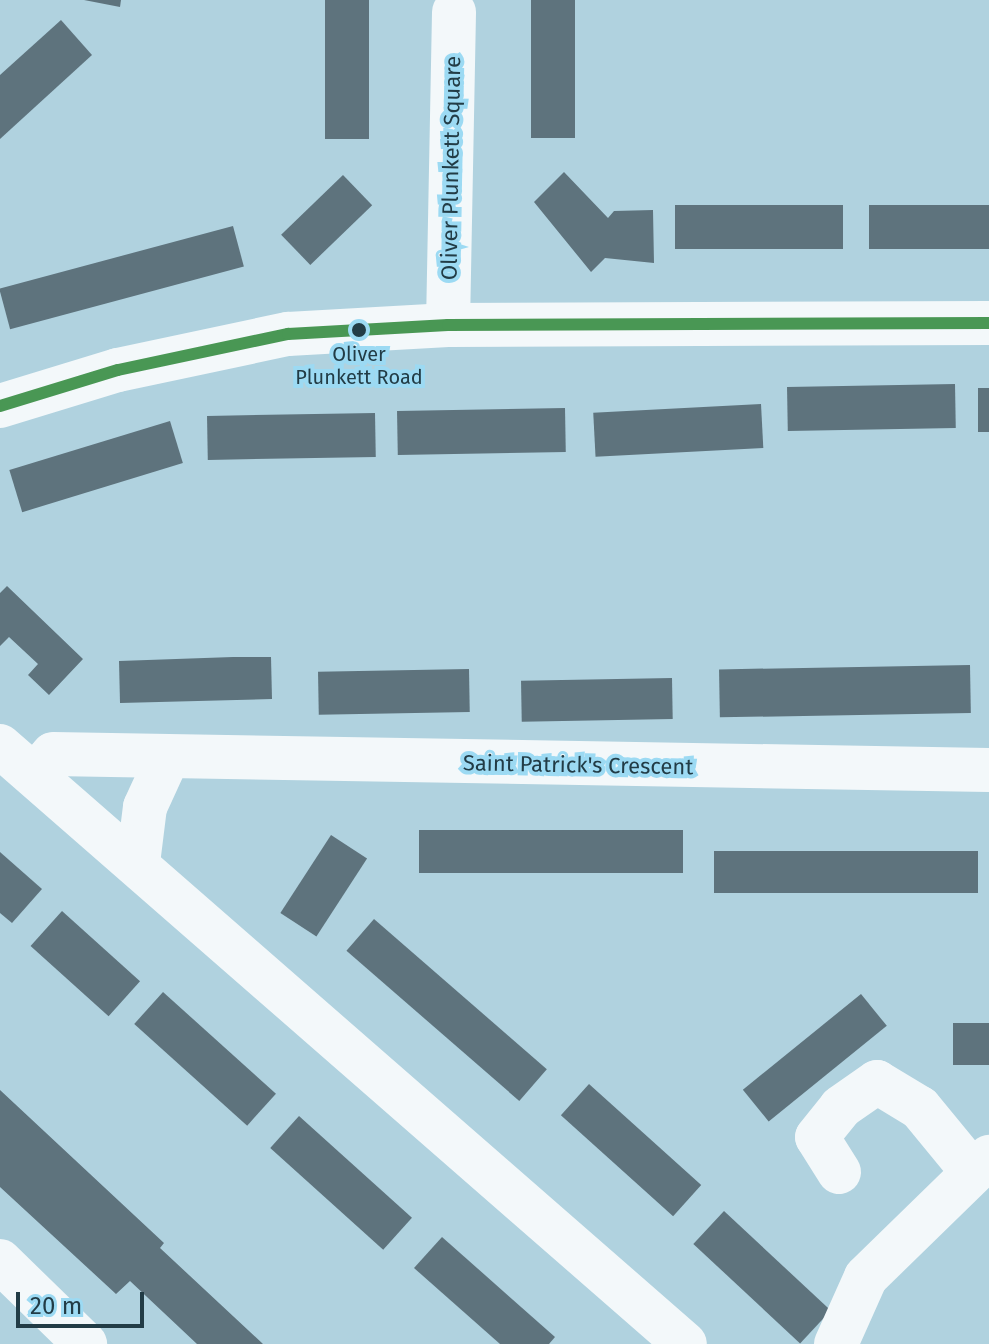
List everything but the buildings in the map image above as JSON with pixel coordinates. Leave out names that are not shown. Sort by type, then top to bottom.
[{"type":"street","name":"Oliver Plunkett Square","points":[[448,325],[454,12]]},
{"type":"street","points":[[0,406],[118,370],[288,334],[448,325],[989,323]]},
{"type":"street","points":[[0,746],[36,773],[685,1344]]},
{"type":"street","name":"Saint Patrick's Crescent","points":[[36,773],[53,754],[167,759],[989,770]]},
{"type":"street","points":[[138,863],[145,807],[167,759]]},
{"type":"street","points":[[836,1344],[866,1277],[980,1164],[920,1108],[877,1082],[841,1107],[817,1137],[839,1172]]},
{"type":"street","points":[[0,1261],[85,1344]]},
{"type":"transit line","points":[[0,406],[118,370],[288,334],[448,325],[989,323]]},
{"type":"place","name":"Oliver Plunkett Road","points":[[359,330]]}]
